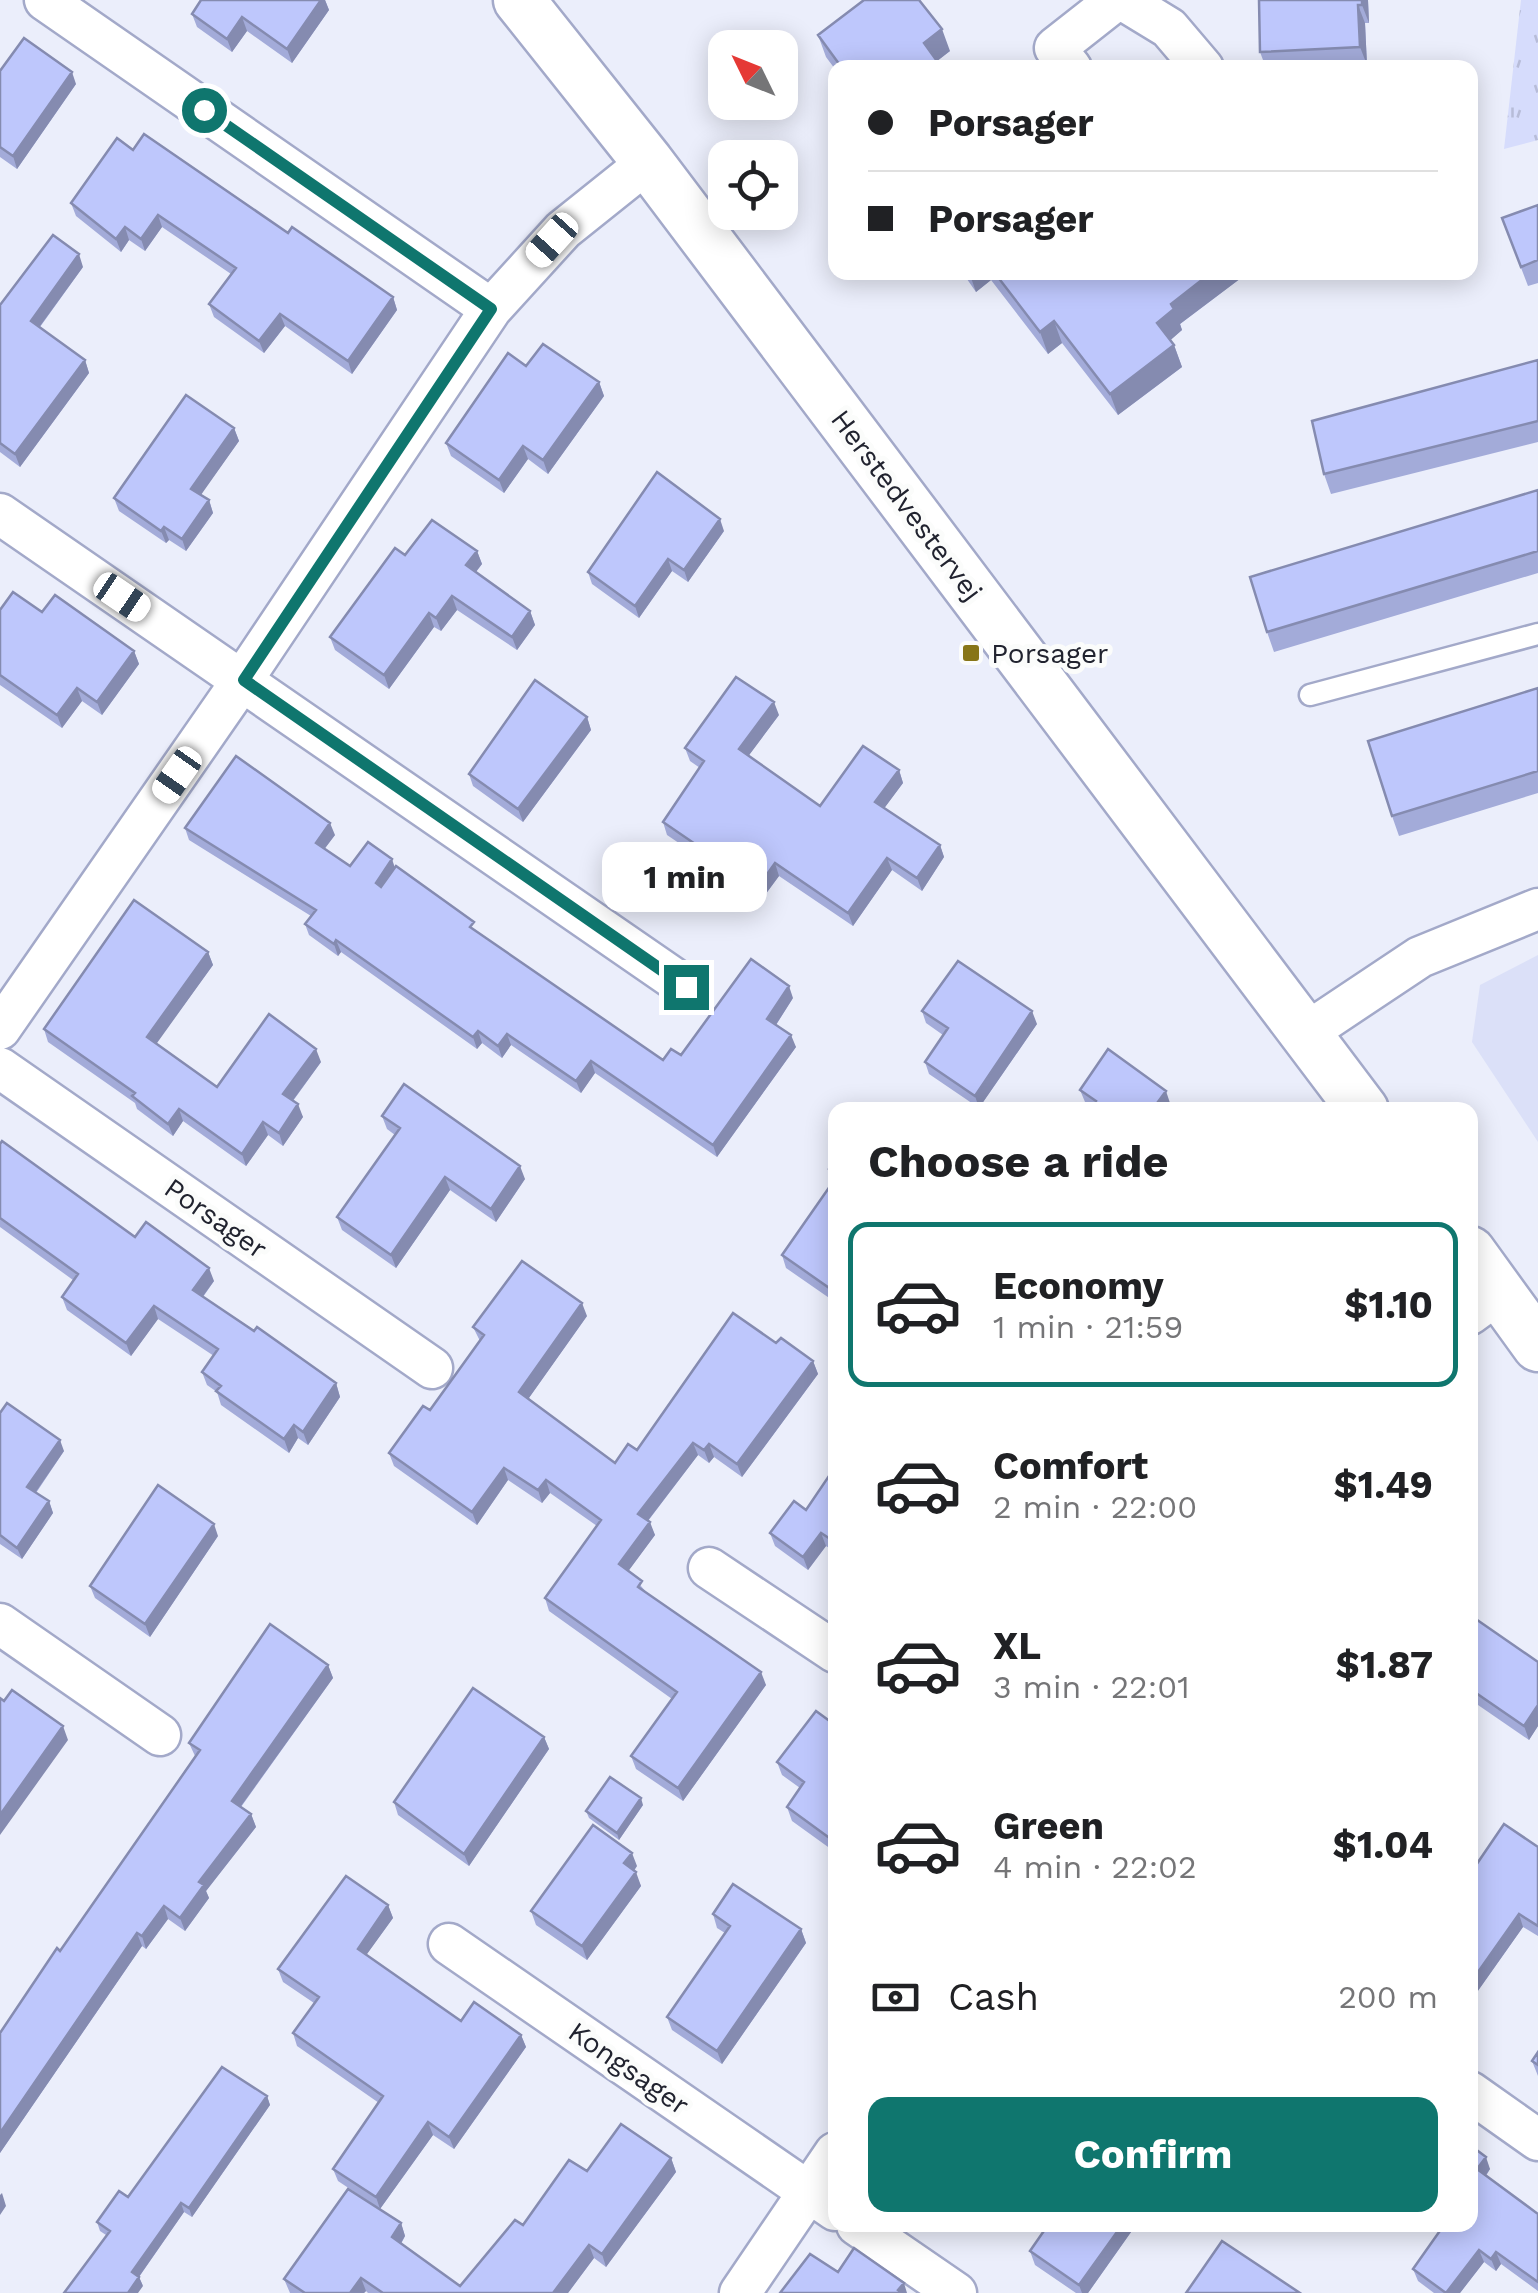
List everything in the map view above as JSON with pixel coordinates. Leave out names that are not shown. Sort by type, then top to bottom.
[{"type":"street","points":[[45,0],[491,309]]},
{"type":"street","name":"Herstedvestervej","points":[[519,0],[648,162],[1358,1102]]},
{"type":"street","points":[[1065,60],[1055,48],[1128,2],[1170,28],[1196,60]]},
{"type":"street","points":[[0,1029],[244,680],[491,309],[563,230],[648,162]]},
{"type":"street","points":[[0,514],[686,987]]},
{"type":"street","points":[[1306,1034],[1420,957],[1538,909]]},
{"type":"street","name":"Porsager","points":[[0,1068],[432,1368]]},
{"type":"street","points":[[1485,1303],[1538,1346]]},
{"type":"street","points":[[709,1568],[828,1647]]},
{"type":"street","points":[[0,1624],[160,1735]]},
{"type":"street","name":"Kongsager","points":[[450,1944],[822,2201]]},
{"type":"street","points":[[1478,2098],[1538,2140]]},
{"type":"street","points":[[740,2293],[822,2201]]},
{"type":"street","points":[[868,2232],[956,2293]]},
{"type":"lane","points":[[1310,695],[1538,634]]},
{"type":"shaded area","points":[[1538,955],[1538,1142],[1472,1042],[1480,985]]},
{"type":"green space","points":[[1521,0],[1538,0],[1538,140],[1504,149]]},
{"type":"building","points":[[201,0],[321,0],[287,49],[242,17],[227,39],[192,14]]},
{"type":"building","points":[[864,0],[919,0],[942,29],[924,43],[936,60],[836,60],[818,35]]},
{"type":"building","points":[[1259,0],[1362,0],[1362,5],[1358,5],[1360,47],[1260,52]]},
{"type":"building","points":[[24,38],[72,72],[13,156],[0,147],[0,71]]},
{"type":"building","points":[[144,134],[288,233],[292,227],[393,297],[348,361],[280,314],[259,341],[209,304],[236,268],[158,215],[141,239],[125,227],[116,239],[71,203],[117,138],[133,150]]},
{"type":"building","points":[[1538,205],[1538,260],[1521,267],[1502,218]]},
{"type":"building","points":[[53,235],[79,254],[31,321],[85,360],[15,454],[0,443],[0,305]]},
{"type":"building","points":[[1000,280],[1202,280],[1171,304],[1174,309],[1157,323],[1174,345],[1110,394],[1054,321],[1040,332]]},
{"type":"building","points":[[543,344],[599,382],[543,460],[523,446],[499,480],[446,443],[508,353],[526,366]]},
{"type":"building","points":[[1538,360],[1538,421],[1324,474],[1312,421]]},
{"type":"building","points":[[186,395],[234,428],[191,489],[209,500],[182,539],[164,527],[161,531],[114,498]]},
{"type":"building","points":[[657,472],[720,519],[684,570],[668,559],[635,606],[588,572]]},
{"type":"building","points":[[1538,490],[1538,551],[1267,632],[1250,577]]},
{"type":"building","points":[[432,520],[477,551],[466,565],[530,611],[512,637],[452,596],[436,618],[429,613],[384,675],[330,637],[395,548],[405,555]]},
{"type":"building","points":[[13,592],[42,612],[55,595],[134,651],[97,702],[77,688],[57,715],[0,675],[0,610]]},
{"type":"building","points":[[736,677],[774,702],[739,749],[820,806],[863,746],[899,770],[875,802],[940,845],[917,878],[887,858],[848,913],[775,863],[758,887],[663,822],[704,761],[685,748]]},
{"type":"building","points":[[535,680],[587,717],[518,809],[469,774]]},
{"type":"building","points":[[1538,688],[1538,771],[1392,816],[1368,741]]},
{"type":"building","points":[[236,756],[330,823],[316,843],[350,866],[368,842],[392,859],[376,883],[381,887],[396,866],[474,922],[470,927],[663,1060],[671,1049],[681,1055],[751,959],[789,986],[767,1019],[791,1035],[713,1145],[591,1061],[576,1081],[507,1034],[498,1046],[478,1031],[473,1037],[336,940],[334,944],[305,924],[316,910],[185,828]]},
{"type":"building","points":[[134,900],[208,952],[147,1037],[217,1087],[269,1014],[316,1049],[283,1094],[298,1104],[279,1133],[263,1122],[242,1154],[179,1109],[168,1124],[132,1096],[135,1093],[44,1029]]},
{"type":"building","points":[[958,961],[1032,1011],[975,1096],[925,1062],[948,1028],[922,1011]]},
{"type":"building","points":[[1108,1049],[1166,1091],[1158,1102],[1095,1102],[1080,1090]]},
{"type":"building","points":[[404,1084],[520,1166],[491,1209],[445,1177],[391,1255],[337,1217],[400,1128],[382,1116]]},
{"type":"building","points":[[2,1141],[135,1237],[146,1222],[209,1268],[193,1290],[254,1331],[257,1327],[336,1383],[303,1432],[294,1425],[284,1439],[216,1391],[221,1386],[202,1372],[218,1349],[154,1306],[126,1343],[62,1297],[78,1274],[0,1218]]},
{"type":"building","points":[[828,1189],[828,1287],[782,1255]]},
{"type":"building","points":[[522,1261],[582,1303],[519,1392],[615,1463],[628,1444],[637,1450],[733,1313],[776,1343],[781,1338],[813,1361],[737,1464],[709,1444],[704,1450],[693,1443],[638,1514],[650,1522],[619,1564],[642,1581],[638,1587],[761,1672],[678,1788],[631,1756],[677,1692],[545,1598],[601,1520],[546,1480],[538,1490],[504,1468],[472,1512],[389,1453],[423,1406],[430,1410],[484,1335],[473,1327]]},
{"type":"building","points":[[7,1403],[60,1440],[27,1487],[49,1501],[17,1548],[0,1535],[0,1413]]},
{"type":"building","points":[[828,1477],[828,1538],[821,1533],[803,1557],[770,1533],[794,1501],[806,1510]]},
{"type":"building","points":[[158,1485],[214,1524],[145,1624],[90,1586]]},
{"type":"building","points":[[1478,1621],[1538,1662],[1538,1705],[1524,1726],[1478,1694]]},
{"type":"building","points":[[270,1624],[328,1665],[232,1801],[251,1814],[199,1882],[204,1885],[180,1918],[164,1906],[142,1936],[137,1933],[0,2133],[0,2033],[200,1750],[189,1743]]},
{"type":"building","points":[[473,1688],[544,1737],[464,1854],[394,1802]]},
{"type":"building","points":[[12,1690],[63,1726],[0,1815],[0,1698],[4,1701]]},
{"type":"building","points":[[816,1711],[828,1720],[828,1837],[787,1807],[804,1782],[777,1762]]},
{"type":"building","points":[[610,1777],[641,1798],[617,1833],[586,1811]]},
{"type":"building","points":[[1504,1824],[1538,1847],[1538,1926],[1519,1914],[1478,1972],[1478,1862]]},
{"type":"building","points":[[593,1825],[632,1853],[624,1863],[636,1872],[582,1946],[531,1911]]},
{"type":"building","points":[[346,1876],[388,1905],[358,1949],[461,2021],[474,2002],[521,2035],[449,2137],[428,2122],[376,2197],[333,2169],[383,2096],[293,2033],[319,1997],[278,1969]]},
{"type":"building","points":[[733,1884],[801,1929],[717,2051],[667,2017],[730,1926],[713,1914]]},
{"type":"building","points":[[222,2067],[267,2096],[189,2208],[181,2203],[132,2272],[139,2277],[128,2293],[64,2293],[110,2231],[97,2222],[119,2191],[128,2197]]},
{"type":"building","points":[[621,2124],[671,2158],[602,2254],[589,2245],[553,2293],[383,2293],[361,2278],[350,2293],[305,2293],[284,2279],[348,2189],[401,2223],[392,2237],[460,2286],[515,2220],[523,2225],[569,2160],[587,2171]]},
{"type":"building","points":[[1478,2151],[1486,2157],[1478,2168]]},
{"type":"building","points":[[1478,2170],[1538,2214],[1538,2282],[1496,2252],[1491,2259],[1479,2250],[1446,2293],[1413,2269],[1439,2232],[1478,2232]]},
{"type":"building","points":[[1043,2232],[1117,2232],[1079,2285],[1030,2251]]},
{"type":"building","points":[[1222,2241],[1300,2293],[1186,2293]]},
{"type":"building","points":[[854,2248],[904,2283],[898,2290],[902,2293],[780,2293],[810,2254],[838,2272]]},
{"type":"place","name":"Porsager","points":[[971,653]]},
{"type":"route","points":[[204,110],[491,309],[244,680],[686,987]]}]
